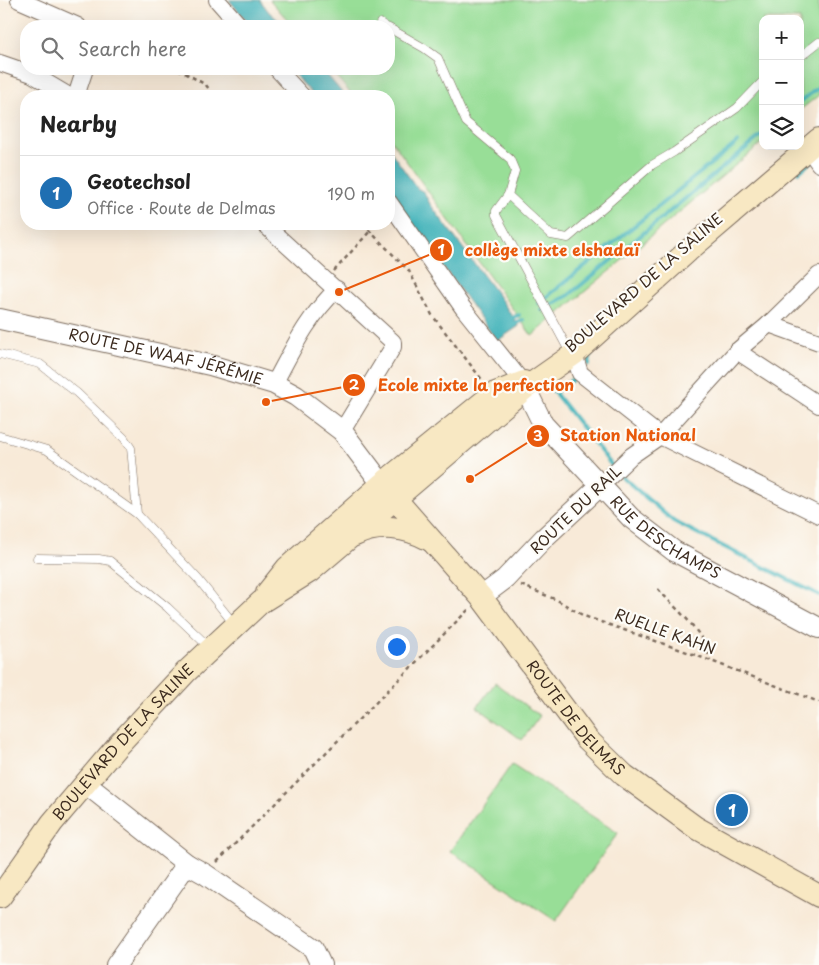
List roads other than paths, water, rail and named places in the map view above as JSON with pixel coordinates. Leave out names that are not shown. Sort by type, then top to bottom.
[{"type":"main road","name":"BOULEVARD DE LA SALINE","points":[[261,602],[279,576],[388,490],[503,409],[524,386],[571,352],[688,251],[816,146]]},
{"type":"main road","name":"BOULEVARD DE LA SALINE","points":[[0,897],[52,823],[118,745],[211,649],[261,602],[308,572],[348,539],[388,490],[493,394],[524,386]]},
{"type":"main road","name":"ROUTE DE DELMAS","points":[[388,490],[481,597],[587,739],[624,775],[695,827],[819,896]]},
{"type":"main road","points":[[348,539],[371,530],[384,528],[410,531],[432,542]]},
{"type":"street","points":[[19,0],[64,20]]},
{"type":"street","points":[[217,0],[235,20]]},
{"type":"street","points":[[0,63],[20,70]]},
{"type":"street","points":[[34,75],[59,90]]},
{"type":"street","points":[[78,90],[84,75]]},
{"type":"street","points":[[283,75],[296,90]]},
{"type":"street","points":[[395,211],[463,308],[524,386]]},
{"type":"street","points":[[271,230],[332,284],[393,342],[393,348],[342,431]]},
{"type":"street","name":"ROUTE DU RAIL","points":[[481,597],[505,579],[544,538],[632,456],[660,436],[737,351],[819,275]]},
{"type":"street","points":[[274,384],[302,330],[332,284]]},
{"type":"street","name":"ROUTE DE WAAF JÉRÉMIE","points":[[0,319],[210,364],[274,384],[296,396],[342,431],[388,490]]},
{"type":"street","points":[[768,324],[819,342]]},
{"type":"street","points":[[737,351],[819,405]]},
{"type":"street","points":[[571,352],[580,373],[660,436],[819,515]]},
{"type":"street","name":"RUE DESCHAMPS","points":[[524,386],[543,424],[606,481],[631,518],[674,551],[819,628]]},
{"type":"street","points":[[86,784],[187,864],[205,874],[313,948],[321,965]]},
{"type":"street","points":[[116,965],[187,864]]},
{"type":"lane","points":[[395,32],[434,53],[438,58],[466,122],[510,159],[515,171],[508,195],[496,211],[496,215],[571,352]]},
{"type":"lane","points":[[804,54],[819,42]]},
{"type":"lane","points":[[508,195],[551,235],[568,238],[652,165],[737,108],[759,85]]},
{"type":"lane","points":[[0,354],[40,364],[77,393],[124,438],[130,448],[132,458],[137,514]]},
{"type":"lane","points":[[0,436],[47,450],[137,514],[198,579],[236,626]]},
{"type":"lane","points":[[37,558],[99,558],[110,561],[167,607],[211,649]]},
{"type":"water","points":[[229,0],[260,0],[278,20],[246,20]]},
{"type":"water","points":[[295,75],[327,75],[340,90],[309,90]]},
{"type":"water","points":[[395,157],[417,188],[424,192],[430,204],[519,326],[497,341],[395,200]]},
{"type":"waterway","points":[[804,99],[819,87]]},
{"type":"waterway","points":[[542,310],[569,295],[759,137]]},
{"type":"waterway","points":[[539,303],[738,142]]},
{"type":"waterway","points":[[799,172],[811,162]]},
{"type":"waterway","points":[[811,272],[819,265]]},
{"type":"waterway","points":[[509,319],[519,315]]},
{"type":"waterway","points":[[514,324],[523,320]]},
{"type":"waterway","points":[[589,364],[591,350]]},
{"type":"waterway","points":[[555,392],[576,377]]},
{"type":"waterway","points":[[551,388],[613,467]]},
{"type":"waterway","points":[[619,474],[673,521],[819,595]]},
{"type":"place","name":"collège mixte elshadaï","points":[[339,292]]},
{"type":"place","name":"Ecole mixte la perfection","points":[[266,402]]},
{"type":"place","name":"Station National","points":[[470,479]]},
{"type":"place","name":"Geotechsol","points":[[732,810]]}]
